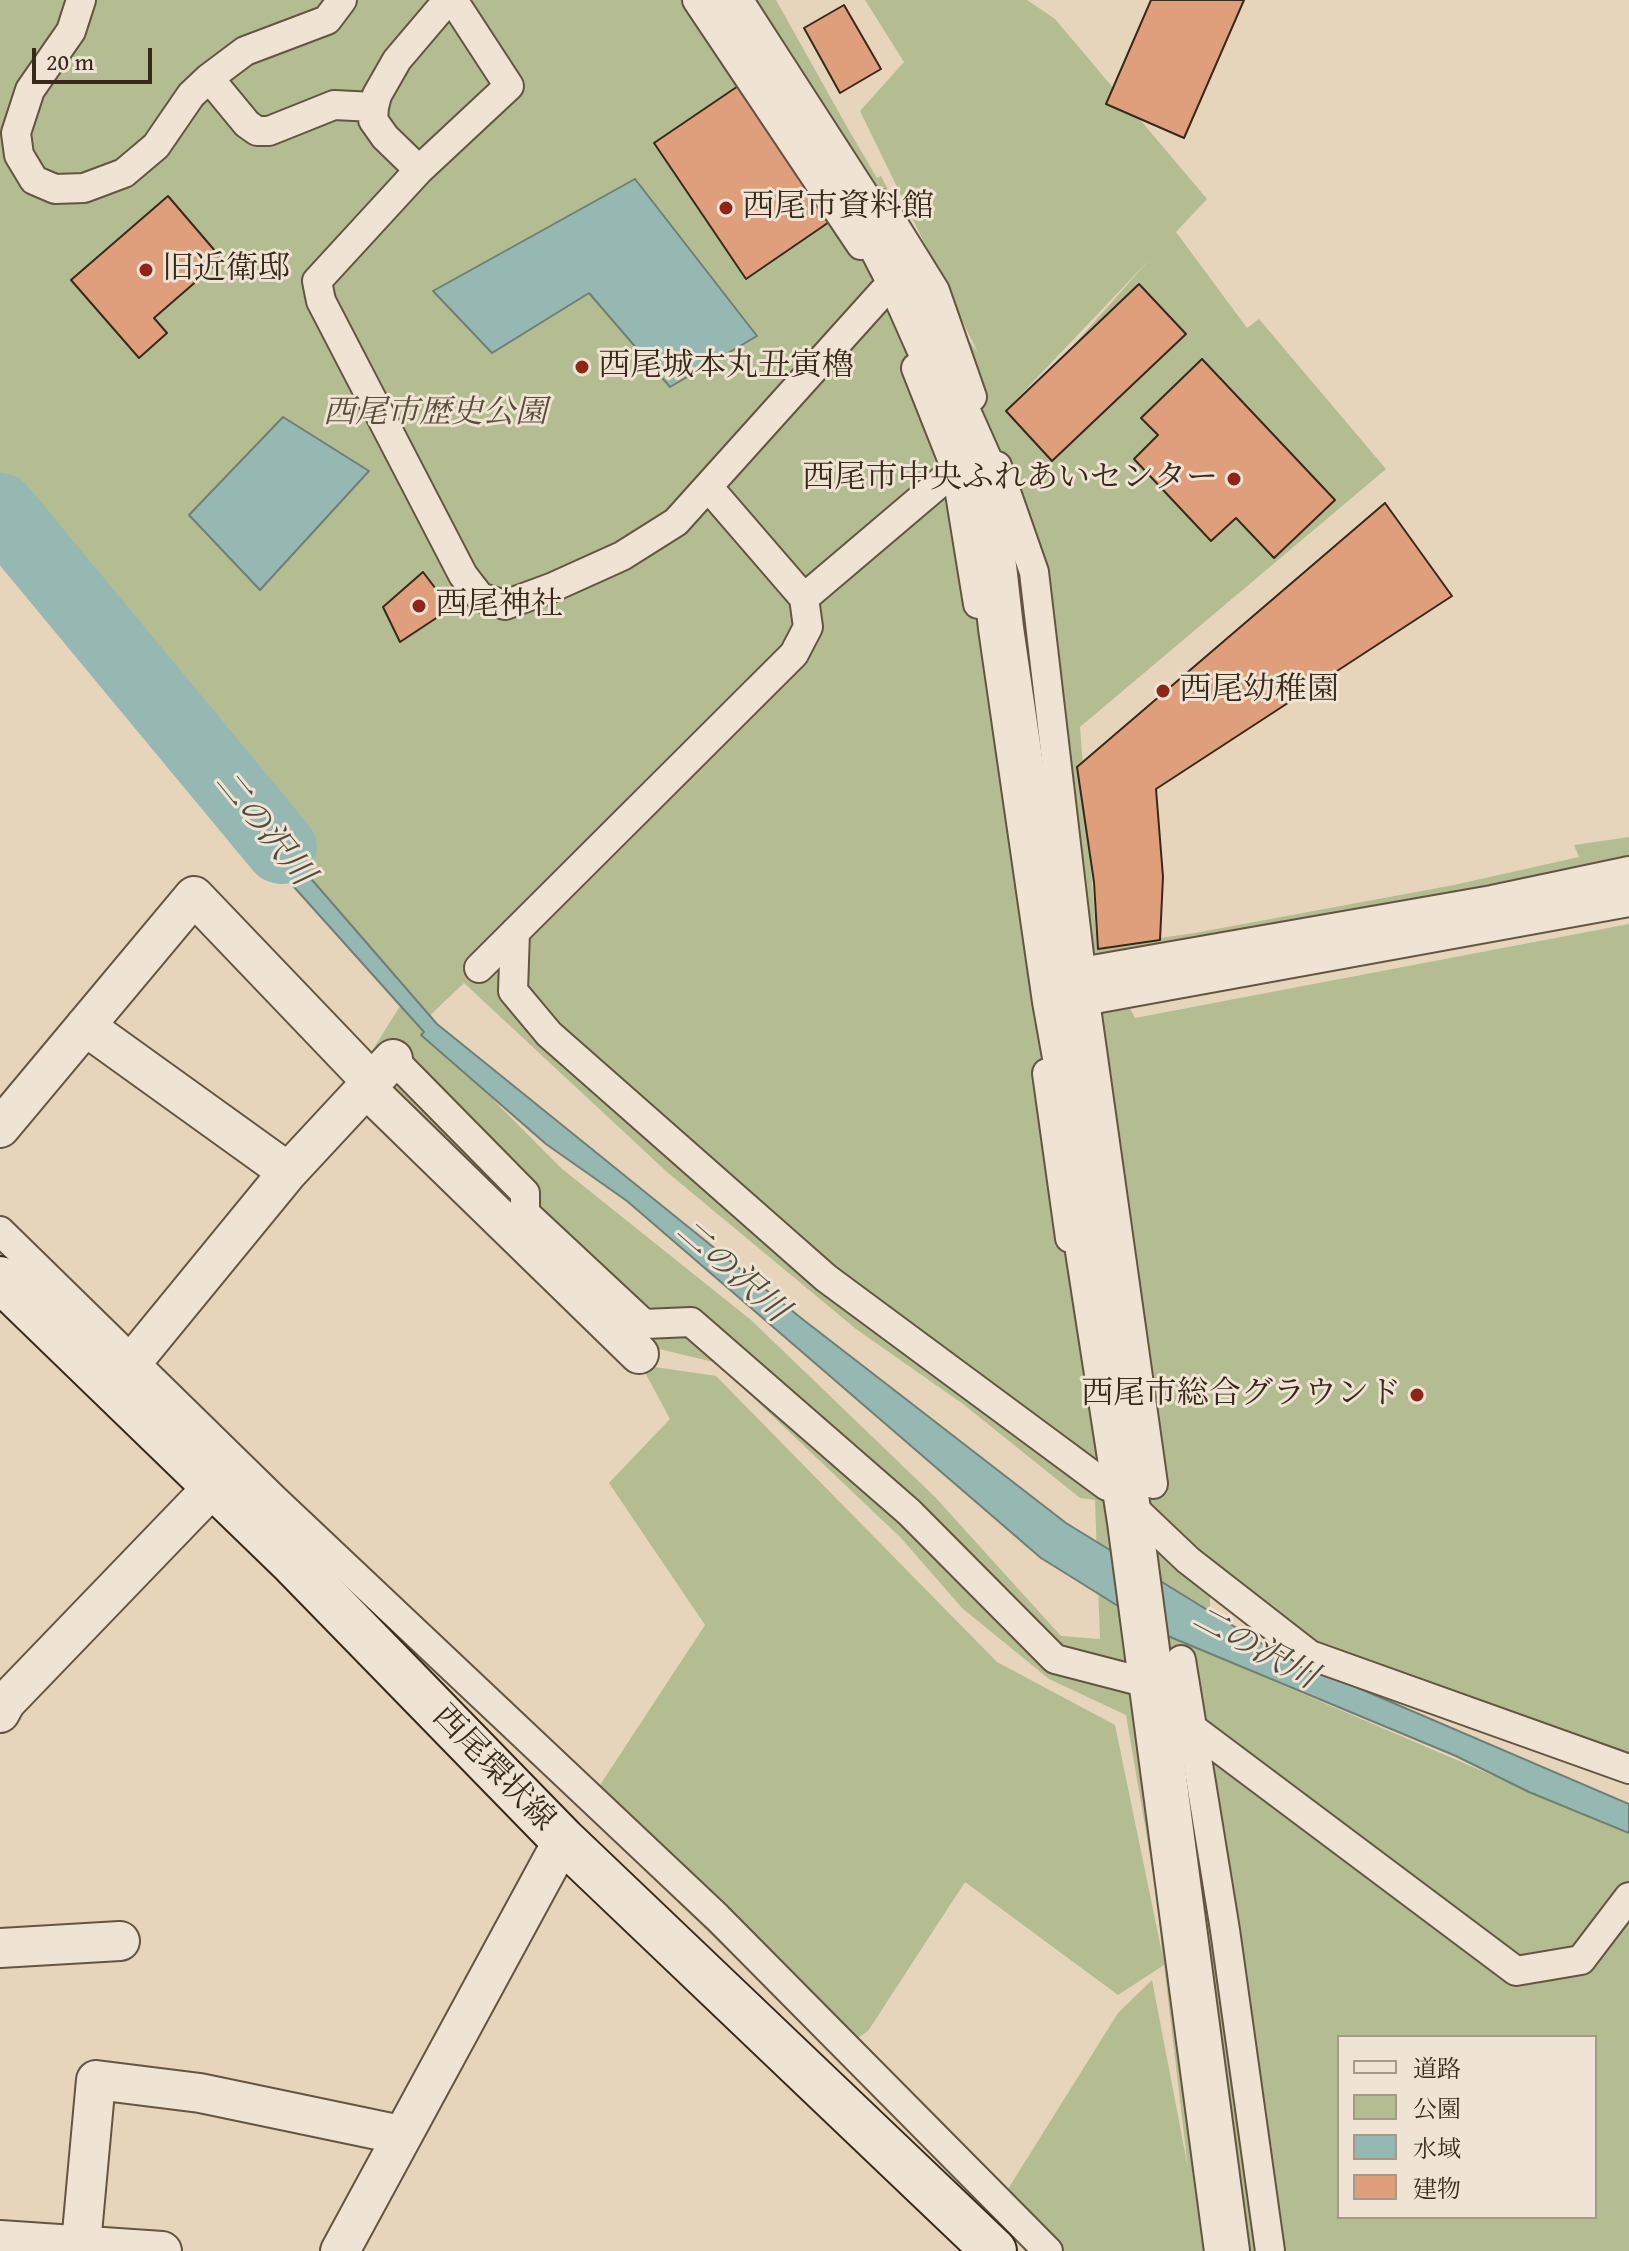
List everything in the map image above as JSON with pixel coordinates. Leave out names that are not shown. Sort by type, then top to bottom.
[{"type":"street","points":[[81,0],[71,31],[30,90],[16,133],[19,155],[34,180],[55,189],[84,188],[124,173],[156,146],[191,95],[209,78],[245,51],[327,20],[343,1]]},
{"type":"street","points":[[419,170],[385,137],[373,120],[374,107],[377,95],[397,60],[451,0],[509,86],[419,170],[317,281],[321,301],[463,575],[480,597],[505,605],[622,556],[676,522],[883,292]]},
{"type":"street","points":[[697,0],[863,248],[956,469],[1000,735],[1098,1427]]},
{"type":"street","points":[[729,0],[856,197],[901,284],[983,469],[1001,628],[1074,989]]},
{"type":"street","points":[[753,0],[935,291],[1034,572],[1074,989],[1088,1251],[1129,1499],[1144,1704],[1215,2251]]},
{"type":"street","points":[[209,78],[247,124],[257,131],[269,131],[334,105],[374,107]]},
{"type":"street","points":[[804,598],[956,469]]},
{"type":"street","points":[[479,968],[794,654],[808,627],[804,598],[709,488]]},
{"type":"street","points":[[1074,989],[1629,871]]},
{"type":"street","points":[[0,1128],[194,896],[377,1076],[639,1354]]},
{"type":"street","points":[[1074,989],[1629,897]]},
{"type":"street","points":[[515,932],[513,991],[549,1034],[826,1278],[1129,1499],[1188,1560],[1310,1655],[1629,1769]]},
{"type":"street","points":[[85,1026],[288,1172]]},
{"type":"street","points":[[377,1076],[525,1193],[525,1213],[644,1324],[691,1322],[909,1512],[1055,1659],[1144,1704]]},
{"type":"street","points":[[122,1375],[288,1172],[377,1076]]},
{"type":"street","points":[[0,1231],[122,1375],[717,1917],[1048,2251]]},
{"type":"street","name":"西尾環状線","points":[[0,1279],[122,1375],[214,1486],[563,1840],[994,2251]]},
{"type":"street","points":[[0,1713],[6,1702],[214,1486]]},
{"type":"street","points":[[1181,1660],[1270,2251]]},
{"type":"street","points":[[1144,1704],[1187,1935],[1227,2251]]},
{"type":"street","points":[[1192,1728],[1516,1971],[1581,1960],[1629,1897]]},
{"type":"street","points":[[340,2251],[563,1840]]},
{"type":"street","points":[[0,1948],[120,1941]]},
{"type":"street","points":[[81,2244],[96,2080],[200,2093],[401,2135]]},
{"type":"street","points":[[0,2240],[162,2251]]},
{"type":"green space","name":"西尾市歴史公園","points":[[0,0],[776,0],[877,178],[881,176],[957,324],[978,353],[860,111],[904,62],[865,0],[1027,0],[1055,19],[1207,199],[1176,232],[1247,328],[1259,319],[1386,469],[1080,727],[1097,947],[1195,933],[1454,885],[1579,857],[1574,845],[1629,837],[1629,885],[1115,980],[1135,1018],[1629,924],[1629,1765],[1239,1619],[1210,1588],[1210,1654],[1629,1834],[1629,2251],[1030,2251],[993,2213],[1118,2013],[1152,1980],[1188,2168],[1164,1965],[1118,1995],[965,1882],[868,2031],[835,2054],[583,1811],[705,1625],[609,1483],[670,1419],[641,1365],[716,1376],[997,1662],[1115,1725],[1162,1953],[1157,1896],[1126,1715],[1049,1679],[962,1608],[901,1538],[721,1367],[722,1364],[638,1344],[516,1210],[367,1059],[400,1006],[561,1168],[751,1320],[935,1497],[1061,1636],[1100,1639],[1095,1500],[1080,1498],[963,1404],[856,1329],[667,1172],[464,983],[423,1022],[0,548]],"holes":[[[1150,259],[1017,409],[1013,403]]]},
{"type":"water","points":[[635,179],[757,336],[670,387],[589,293],[492,353],[433,291]]},
{"type":"water","points":[[283,417],[369,471],[260,590],[189,515]]},
{"type":"water","name":"二の沢川","points":[[0,520],[437,1024],[801,1318],[1066,1523],[1279,1654],[1629,1804],[1629,1833],[1529,1792],[1456,1756],[1163,1634],[1041,1558],[627,1201],[546,1144],[421,1035],[424,1032],[0,559]]},
{"type":"building","points":[[1151,0],[1244,0],[1184,138],[1106,104]]},
{"type":"building","points":[[844,5],[881,69],[840,93],[804,28]]},
{"type":"building","points":[[744,82],[835,218],[746,279],[654,143]]},
{"type":"building","name":"旧近衛邸","points":[[168,196],[222,259],[154,318],[167,333],[139,358],[71,280]]},
{"type":"building","points":[[1139,284],[1186,334],[1052,461],[1006,411]]},
{"type":"building","name":"西尾市中央ふれあいセンター","points":[[1202,359],[1335,500],[1274,558],[1236,518],[1211,541],[1134,459],[1158,435],[1141,418]]},
{"type":"building","points":[[1385,503],[1452,596],[1156,789],[1163,877],[1160,940],[1098,949],[1094,882],[1077,767]]},
{"type":"building","name":"西尾神社","points":[[423,572],[445,601],[456,605],[400,642],[383,607]]},
{"type":"waterway","name":"二の沢川","points":[[0,509],[281,848]]},
{"type":"place","name":"西尾市資料館","points":[[726,208]]},
{"type":"place","name":"旧近衛邸","points":[[146,270]]},
{"type":"place","name":"西尾城本丸丑寅櫓","points":[[582,367]]},
{"type":"place","name":"西尾市中央ふれあいセンター","points":[[1234,479]]},
{"type":"place","name":"西尾神社","points":[[419,606]]},
{"type":"place","name":"西尾幼稚園","points":[[1163,691]]},
{"type":"place","name":"西尾市総合グラウンド","points":[[1417,1395]]}]
